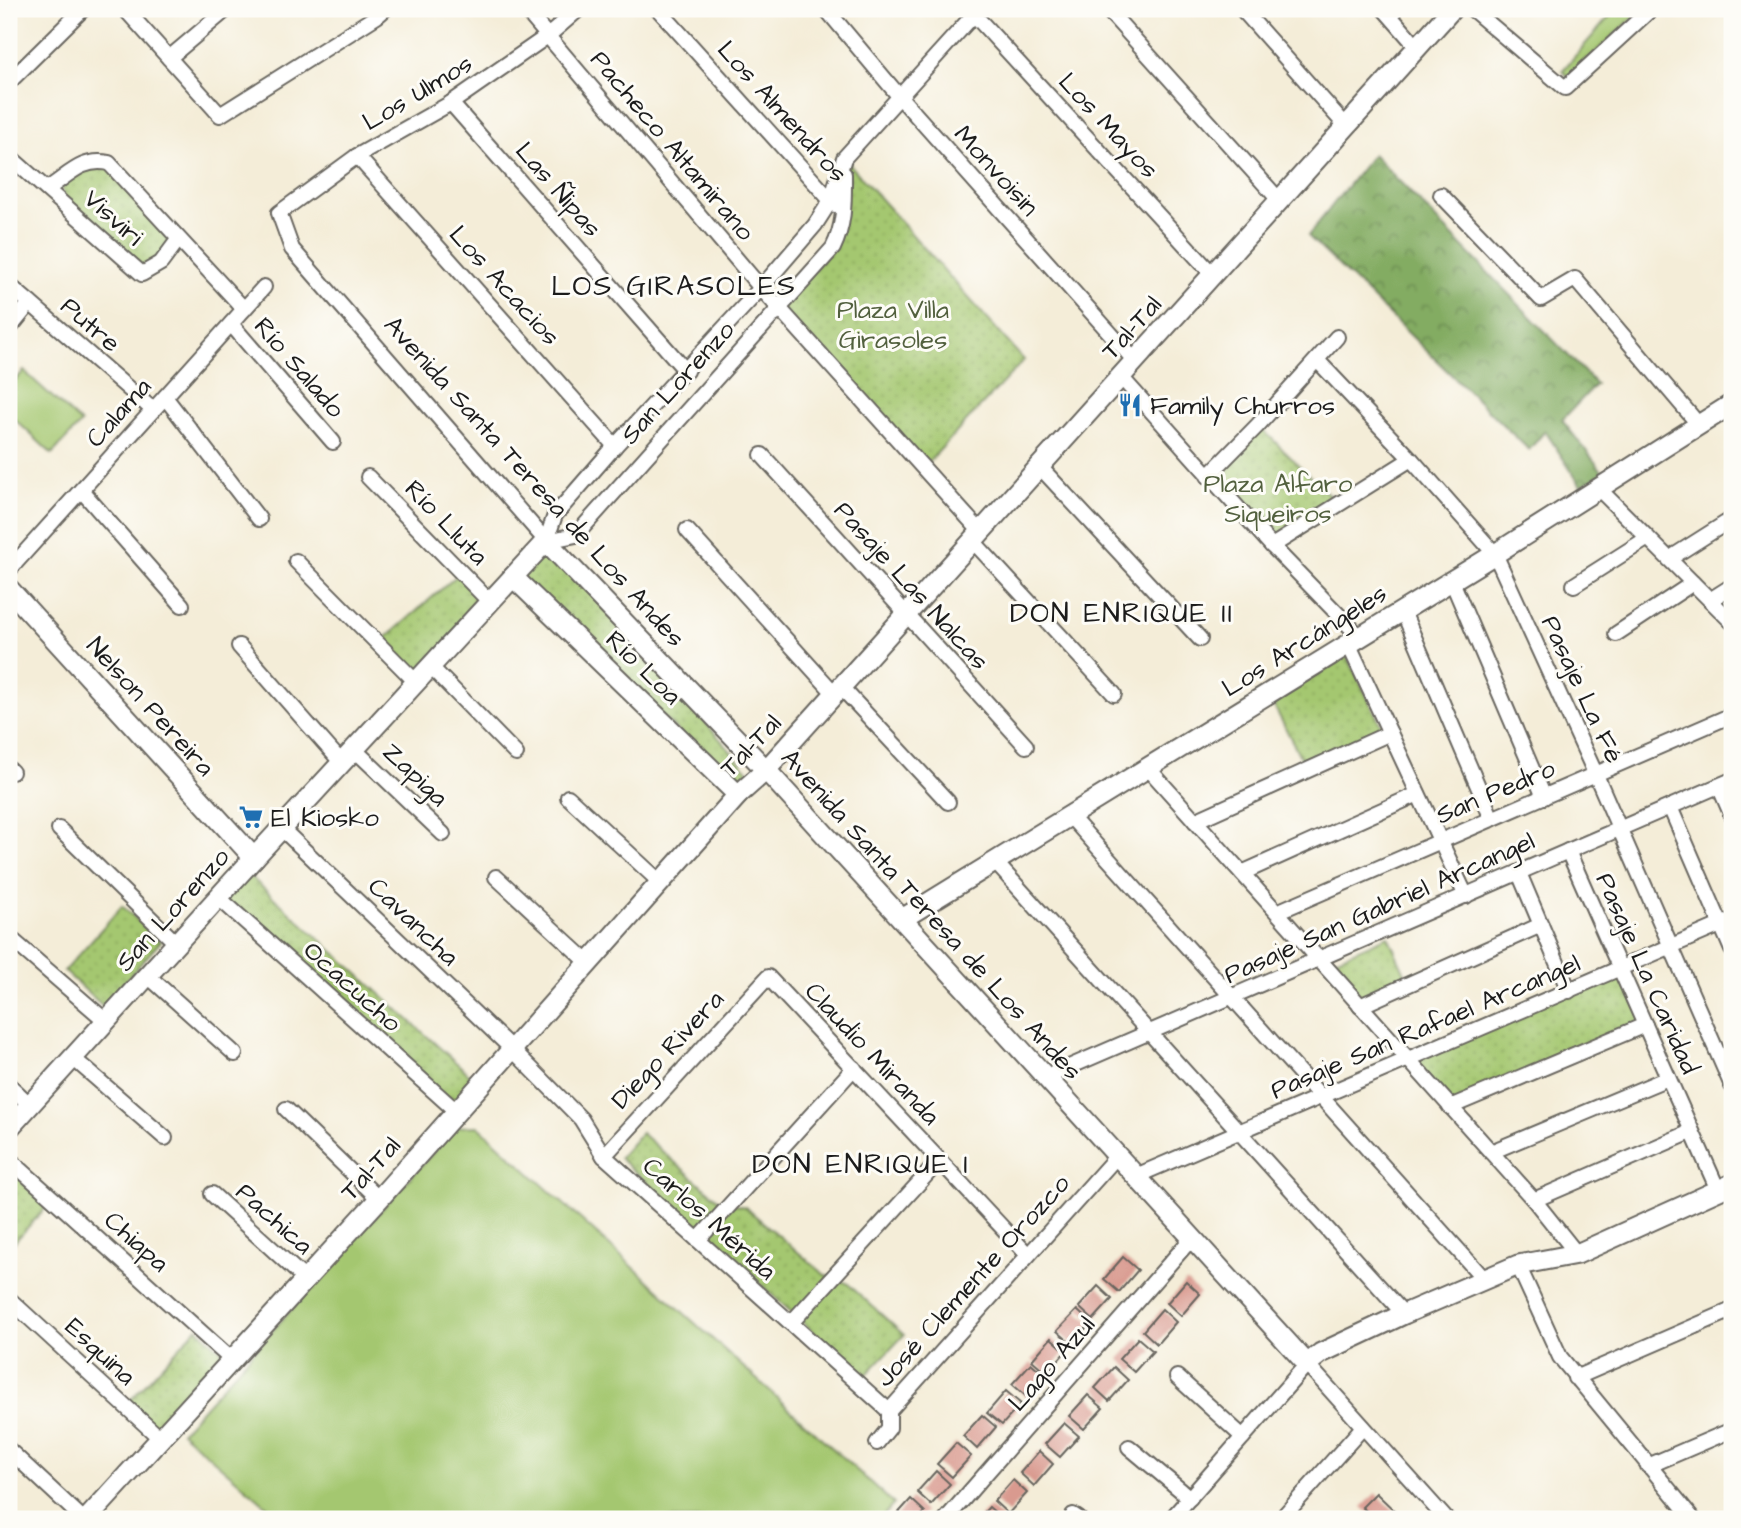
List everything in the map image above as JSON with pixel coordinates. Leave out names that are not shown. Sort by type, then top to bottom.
[{"type":"street","points":[[9,82],[83,9]]},
{"type":"street","points":[[125,9],[220,115],[385,9]]},
{"type":"street","points":[[169,58],[227,9]]},
{"type":"street","name":"Pacheco Altamirano","points":[[524,9],[549,35],[761,288],[1114,694]]},
{"type":"street","name":"Los Ulmos","points":[[279,213],[357,156],[451,103],[549,35],[579,9]]},
{"type":"street","name":"Los Almendros","points":[[658,9],[844,216]]},
{"type":"street","name":"Monvoisin","points":[[826,9],[899,96],[1135,361]]},
{"type":"street","points":[[1107,9],[1280,201]]},
{"type":"street","points":[[1242,9],[1347,127]]},
{"type":"street","points":[[1384,9],[1418,48]]},
{"type":"street","name":"Tal-Tal","points":[[85,1519],[379,1199],[738,795],[766,770],[1452,9]]},
{"type":"street","points":[[1472,9],[1565,88],[1651,9]]},
{"type":"street","name":"San Lorenzo","points":[[9,1128],[546,541],[555,515],[815,225],[831,200],[844,158],[974,10]]},
{"type":"street","name":"Los Mayos","points":[[974,10],[1213,275]]},
{"type":"street","name":"Las Ñipas","points":[[451,103],[686,370]]},
{"type":"street","name":"Visviri","points":[[9,156],[142,274],[161,263],[178,240]]},
{"type":"street","name":"Los Acacios","points":[[357,156],[615,446]]},
{"type":"street","name":"San Lorenzo","points":[[546,541],[576,535],[833,248],[844,216],[844,158]]},
{"type":"street","name":"Visviri","points":[[47,189],[74,168],[99,161],[109,163],[244,309]]},
{"type":"street","points":[[1441,195],[1541,299],[1575,279],[1699,425]]},
{"type":"street","name":"Avenida Santa Teresa de Los Andes","points":[[279,213],[292,249],[546,541],[766,770],[1446,1519]]},
{"type":"street","name":"Putre","points":[[9,285],[153,410]]},
{"type":"street","name":"Calama","points":[[9,569],[264,288]]},
{"type":"street","points":[[9,329],[30,303]]},
{"type":"street","name":"Río Salado","points":[[231,324],[333,442]]},
{"type":"street","points":[[1208,476],[1337,337]]},
{"type":"street","name":"Pasaje La Fé","points":[[1317,360],[1495,554],[1732,1086]]},
{"type":"street","points":[[1121,377],[1354,640],[1390,733],[1466,896]]},
{"type":"street","points":[[165,397],[259,519]]},
{"type":"street","name":"Los Arcángeles","points":[[902,919],[1495,554],[1732,404]]},
{"type":"street","name":"Pasaje Las Nalcas","points":[[762,455],[905,616],[1026,746]]},
{"type":"street","points":[[1272,547],[1410,459]]},
{"type":"street","points":[[1040,467],[1200,639]]},
{"type":"street","name":"Río Lluta","points":[[368,477],[490,602]]},
{"type":"street","points":[[1598,488],[1732,622]]},
{"type":"street","points":[[81,490],[182,605]]},
{"type":"street","points":[[1669,559],[1732,519]]},
{"type":"street","points":[[687,530],[948,802]]},
{"type":"street","points":[[1574,585],[1648,538]]},
{"type":"street","points":[[296,561],[416,682]]},
{"type":"street","name":"Río Loa","points":[[513,577],[738,795]]},
{"type":"street","points":[[1451,579],[1544,797]]},
{"type":"street","points":[[1616,634],[1693,583]]},
{"type":"street","points":[[1710,600],[1732,586]]},
{"type":"street","name":"Nelson Pereira","points":[[9,589],[254,858]]},
{"type":"street","points":[[1402,609],[1492,819]]},
{"type":"street","name":"Zapiga","points":[[239,646],[348,756],[443,834]]},
{"type":"street","points":[[430,666],[516,754]]},
{"type":"street","name":"San Pedro","points":[[1277,912],[1732,715]]},
{"type":"street","points":[[1195,821],[1390,733]]},
{"type":"street","points":[[1148,768],[1534,1200],[1577,1254]]},
{"type":"street","points":[[1726,783],[1732,816]]},
{"type":"street","name":"Pasaje San Gabriel Arcangel","points":[[1046,1077],[1726,783]]},
{"type":"street","points":[[1242,873],[1418,794]]},
{"type":"street","points":[[568,797],[661,883]]},
{"type":"street","points":[[1670,807],[1727,923],[1732,950]]},
{"type":"street","points":[[1070,816],[1485,1280]]},
{"type":"street","name":"Cavancha","points":[[281,828],[512,1049]]},
{"type":"street","points":[[59,829],[176,943]]},
{"type":"street","name":"Pasaje La Caridad","points":[[1568,851],[1691,1132],[1725,1187]]},
{"type":"street","points":[[996,863],[1404,1314]]},
{"type":"street","points":[[1519,873],[1569,990]]},
{"type":"street","points":[[496,877],[589,963]]},
{"type":"street","name":"Ocacucho","points":[[218,897],[456,1111]]},
{"type":"street","name":"Pasaje San Rafael Arcangel","points":[[1136,1177],[1727,923]]},
{"type":"street","points":[[1360,1006],[1541,925]]},
{"type":"street","points":[[9,937],[106,1021]]},
{"type":"street","points":[[147,975],[235,1054]]},
{"type":"street","name":"Claudio Miranda","points":[[768,977],[1028,1255]]},
{"type":"street","name":"Diego Rivera","points":[[604,1156],[768,977]]},
{"type":"street","points":[[1450,1107],[1644,1025]]},
{"type":"street","name":"Carlos Mérida","points":[[512,1049],[581,1119],[604,1156],[888,1410]]},
{"type":"street","points":[[72,1058],[165,1138]]},
{"type":"street","points":[[698,1240],[854,1068]]},
{"type":"street","points":[[1491,1152],[1668,1078]]},
{"type":"street","points":[[9,1085],[30,1105]]},
{"type":"street","points":[[286,1109],[379,1199]]},
{"type":"street","points":[[1534,1200],[1691,1132]]},
{"type":"street","name":"José Clemente Orozco","points":[[877,1443],[889,1427],[888,1410],[1117,1156]]},
{"type":"street","name":"Chiapa","points":[[9,1159],[232,1360]]},
{"type":"street","points":[[791,1323],[939,1161]]},
{"type":"street","points":[[1171,1519],[1307,1364],[1321,1353],[1518,1265],[1577,1254],[1725,1187]]},
{"type":"street","name":"Pachica","points":[[212,1195],[305,1279]]},
{"type":"street","name":"Lago Azul","points":[[946,1519],[1192,1238]]},
{"type":"street","points":[[1518,1265],[1554,1347],[1575,1378],[1693,1519]]},
{"type":"street","name":"Esquina","points":[[9,1299],[161,1439]]},
{"type":"street","points":[[1575,1378],[1732,1310]]},
{"type":"street","points":[[1177,1377],[1243,1437]]},
{"type":"street","points":[[1281,1519],[1363,1427]]},
{"type":"street","points":[[1648,1466],[1732,1430]]},
{"type":"street","points":[[1129,1447],[1190,1498]]},
{"type":"street","points":[[9,1450],[85,1519]]},
{"type":"green space","points":[[1616,9],[1643,9],[1568,77],[1562,71]]},
{"type":"green space","points":[[1373,154],[1596,384],[1562,420],[1603,472],[1581,486],[1545,431],[1529,450],[1308,236]]},
{"type":"green space","name":"Plaza Villa Girasoles","points":[[844,158],[1024,360],[923,468],[779,308],[833,248]]},
{"type":"green space","points":[[109,163],[159,218],[169,240],[161,263],[143,268],[63,196],[62,187],[69,173]]},
{"type":"green space","points":[[24,371],[81,423],[52,454],[9,414],[9,387]]},
{"type":"green space","name":"Plaza Alfaro Siqueiros","points":[[1258,425],[1339,505],[1272,546],[1208,476]]},
{"type":"green space","points":[[546,541],[748,771],[735,784],[513,577]]},
{"type":"green space","points":[[461,572],[490,602],[416,682],[379,644]]},
{"type":"green space","points":[[1347,656],[1384,731],[1305,766],[1272,702]]},
{"type":"green space","points":[[243,870],[480,1084],[456,1111],[218,897]]},
{"type":"green space","points":[[122,906],[161,941],[103,1006],[64,971]]},
{"type":"green space","points":[[1388,936],[1409,982],[1364,1001],[1328,962]]},
{"type":"green space","points":[[1620,969],[1645,1025],[1450,1107],[1407,1060]]},
{"type":"green space","points":[[478,1126],[894,1504],[880,1519],[282,1519],[181,1432],[456,1127]]},
{"type":"green space","points":[[641,1133],[720,1201],[745,1207],[825,1275],[847,1283],[904,1335],[864,1377],[619,1158]]},
{"type":"green space","points":[[9,1164],[51,1202],[9,1248]]},
{"type":"green space","points":[[197,1328],[232,1360],[161,1439],[125,1406]]},
{"type":"building","points":[[1123,1257],[1138,1270],[1119,1292],[1104,1279]]},
{"type":"building","points":[[1186,1281],[1200,1294],[1181,1316],[1167,1303]]},
{"type":"building","points":[[1098,1286],[1112,1299],[1093,1320],[1079,1307]]},
{"type":"building","points":[[1162,1309],[1176,1322],[1157,1344],[1143,1331]]},
{"type":"building","points":[[1077,1310],[1091,1323],[1072,1344],[1057,1331]]},
{"type":"building","points":[[1051,1338],[1066,1351],[1047,1373],[1032,1360]]},
{"type":"building","points":[[1138,1338],[1153,1351],[1134,1372],[1119,1359]]},
{"type":"building","points":[[1031,1363],[1046,1376],[1027,1397],[1012,1384]]},
{"type":"building","points":[[1114,1367],[1128,1380],[1109,1401],[1095,1388]]},
{"type":"building","points":[[1006,1391],[1021,1404],[1002,1425],[987,1413]]},
{"type":"building","points":[[1088,1395],[1103,1408],[1084,1429],[1069,1416]]},
{"type":"building","points":[[982,1415],[996,1427],[977,1449],[963,1436]]},
{"type":"building","points":[[1064,1423],[1079,1436],[1060,1457],[1045,1444]]},
{"type":"building","points":[[956,1443],[971,1456],[952,1477],[937,1464]]},
{"type":"building","points":[[1039,1451],[1053,1464],[1034,1486],[1020,1473]]},
{"type":"building","points":[[936,1471],[950,1484],[931,1505],[917,1492]]},
{"type":"building","points":[[1013,1480],[1027,1493],[1008,1514],[994,1501]]},
{"type":"building","points":[[1376,1493],[1403,1519],[1375,1519],[1362,1507]]},
{"type":"building","points":[[911,1499],[925,1512],[918,1519],[893,1519]]},
{"type":"building","points":[[989,1507],[1003,1519],[978,1519]]},
{"type":"place","name":"Family Churros","points":[[1130,405]]},
{"type":"place","name":"El Kiosko","points":[[251,817]]},
{"type":"district","name":"LOS GIRASOLES","points":[[674,285]]},
{"type":"district","name":"DON ENRIQUE II","points":[[1122,612]]},
{"type":"district","name":"DON ENRIQUE I","points":[[861,1163]]}]
